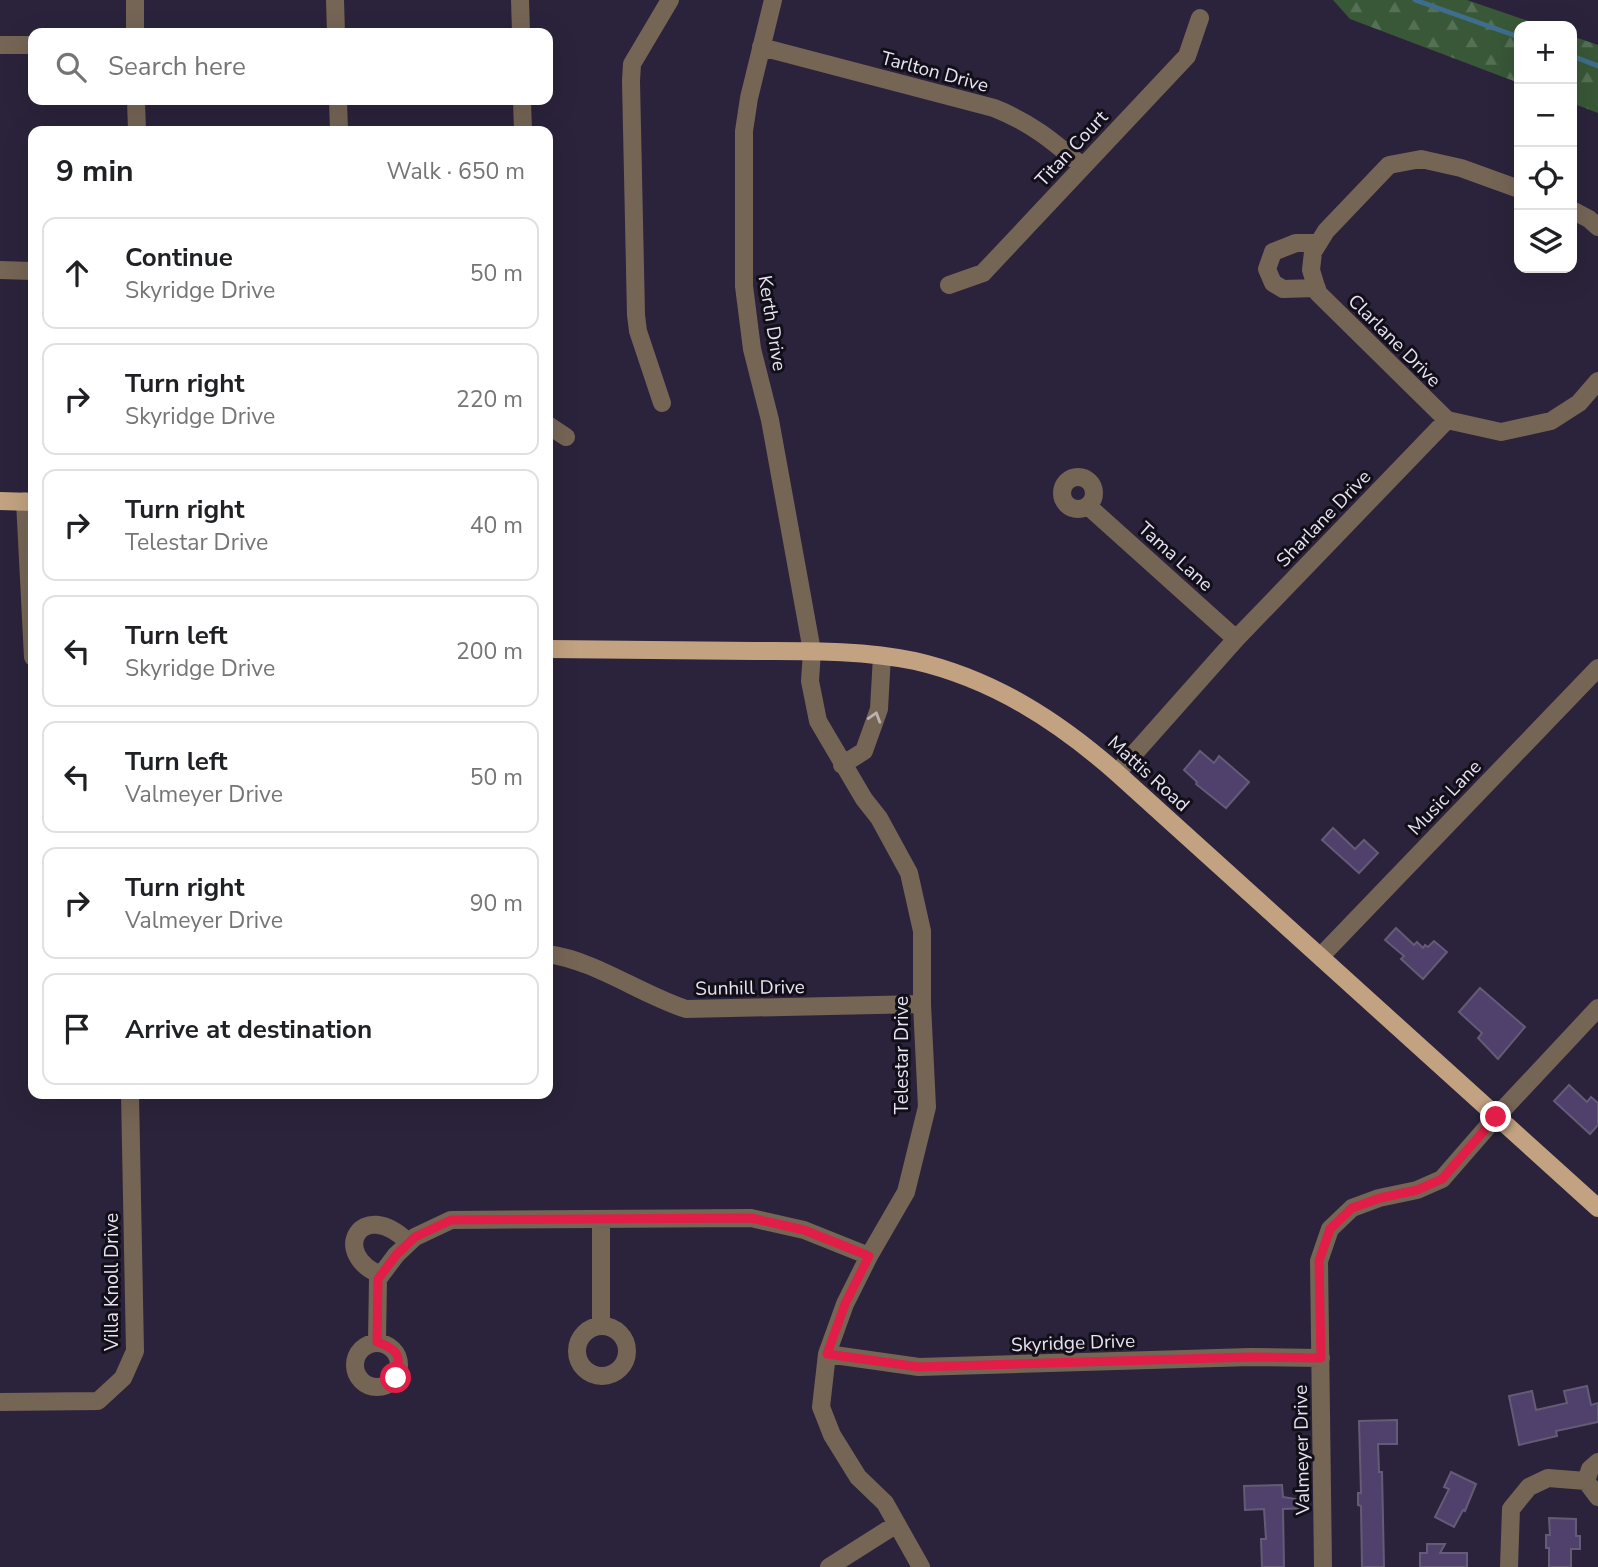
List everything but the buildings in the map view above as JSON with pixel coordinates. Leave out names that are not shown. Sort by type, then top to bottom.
[{"type":"main road","points":[[0,501],[28,501]]},
{"type":"main road","name":"Mattis Road","points":[[553,649],[812,651],[883,656],[916,661],[947,671],[988,686],[1031,707],[1083,743],[1117,773],[1598,1209]]},
{"type":"street","points":[[135,0],[135,28]]},
{"type":"street","points":[[335,0],[336,28]]},
{"type":"street","points":[[520,0],[521,28]]},
{"type":"street","points":[[662,403],[638,331],[636,315],[631,81],[632,64],[670,0]]},
{"type":"street","name":"Kerth Drive","points":[[773,0],[749,98],[744,131],[744,286],[752,349],[770,420],[812,651]]},
{"type":"street","name":"Titan Court","points":[[949,285],[983,273],[1187,55],[1200,18]]},
{"type":"street","points":[[0,45],[28,45]]},
{"type":"street","name":"Tarlton Drive","points":[[761,47],[994,108],[1021,119],[1050,138],[1082,166]]},
{"type":"street","points":[[136,105],[137,126]]},
{"type":"street","points":[[338,105],[339,126]]},
{"type":"street","points":[[522,105],[523,126]]},
{"type":"street","points":[[1319,243],[1296,243],[1273,253],[1267,270],[1273,283],[1283,289],[1317,288],[1311,270],[1313,252],[1319,243],[1326,231],[1389,165],[1421,159],[1514,187]]},
{"type":"street","points":[[1577,213],[1598,227]]},
{"type":"street","points":[[0,270],[28,271]]},
{"type":"street","name":"Clarlane Drive","points":[[1317,288],[1318,293],[1447,420]]},
{"type":"street","points":[[1447,420],[1501,432],[1551,421],[1579,403],[1598,380]]},
{"type":"street","name":"Sharlane Drive","points":[[1117,773],[1236,639],[1447,420]]},
{"type":"street","points":[[553,429],[566,438]]},
{"type":"street","name":"Tama Lane","points":[[1088,506],[1236,639]]},
{"type":"street","name":"Telestar Drive","points":[[812,651],[810,681],[818,721],[863,799],[879,818],[909,873],[922,931],[927,1107],[906,1192],[845,1304],[827,1354],[821,1407],[832,1435],[858,1477],[885,1503],[921,1567]]},
{"type":"street","points":[[842,765],[864,751],[879,709],[883,656]]},
{"type":"street","name":"Music Lane","points":[[1321,956],[1598,668]]},
{"type":"street","name":"Sunhill Drive","points":[[553,955],[568,957],[663,1002],[686,1009],[922,1004]]},
{"type":"street","name":"Valmeyer Drive","points":[[1323,1567],[1319,1261],[1330,1229],[1352,1208],[1380,1198],[1417,1190],[1442,1179],[1598,1008]]},
{"type":"street","name":"Villa Knoll Drive","points":[[0,1402],[98,1401],[123,1378],[135,1351],[131,1099]]},
{"type":"street","points":[[377,1342],[378,1279],[408,1242],[451,1220],[751,1218],[804,1230],[869,1256]]},
{"type":"street","points":[[601,1219],[601,1326]]},
{"type":"street","points":[[381,1275],[355,1255],[356,1235],[362,1227],[376,1223],[396,1230],[408,1242]]},
{"type":"street","name":"Skyridge Drive","points":[[827,1354],[919,1367],[1251,1357],[1321,1358]]},
{"type":"street","points":[[1586,1481],[1590,1469],[1598,1462]]},
{"type":"street","points":[[1509,1567],[1511,1509],[1529,1487],[1548,1478],[1586,1481],[1598,1497]]},
{"type":"street","points":[[829,1567],[897,1524]]},
{"type":"green space","points":[[1333,0],[1467,0],[1528,21],[1514,21],[1514,81],[1350,19]]},
{"type":"green space","points":[[1577,38],[1598,45],[1598,113],[1577,105]]},
{"type":"waterway","points":[[1415,0],[1514,35]]},
{"type":"waterway","points":[[1577,58],[1598,66]]},
{"type":"route","points":[[396,1378],[400,1364],[397,1354],[391,1347],[377,1342],[378,1279],[408,1242],[451,1220],[751,1218],[804,1230],[869,1256],[845,1304],[827,1354],[919,1367],[1251,1357],[1321,1358],[1319,1261],[1330,1229],[1352,1208],[1380,1198],[1417,1190],[1442,1179],[1496,1117]]}]
